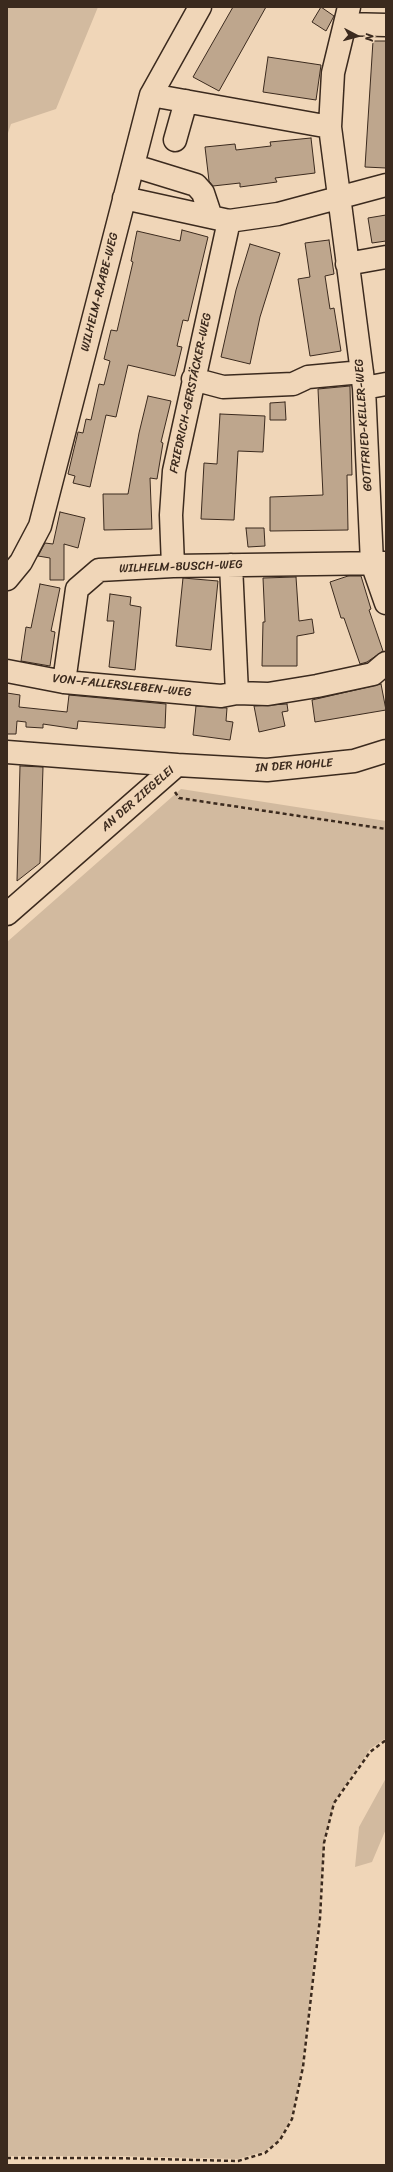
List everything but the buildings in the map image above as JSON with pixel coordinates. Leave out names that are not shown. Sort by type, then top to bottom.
[{"type":"street","name":"WILHELM-RAABE-WEG","points":[[7,579],[21,562],[40,526],[151,95],[200,7]]},
{"type":"street","points":[[347,16],[386,25]]},
{"type":"street","name":"GOTTFRIED-KELLER-WEG","points":[[347,16],[333,73],[330,127],[363,380],[379,563]]},
{"type":"street","points":[[151,95],[330,127]]},
{"type":"street","points":[[175,140],[186,101]]},
{"type":"street","points":[[144,169],[196,185],[220,219]]},
{"type":"street","points":[[124,198],[220,219],[278,214],[386,185]]},
{"type":"street","name":"FRIEDRICH-GERSTÄCKER-WEG","points":[[173,566],[170,515],[174,471],[193,379],[220,219]]},
{"type":"street","points":[[347,264],[386,257]]},
{"type":"street","points":[[193,379],[223,387],[293,384],[308,376],[363,380],[386,384]]},
{"type":"street","points":[[379,563],[386,604]]},
{"type":"street","name":"WILHELM-BUSCH-WEG","points":[[64,682],[77,589],[99,570],[173,566],[379,563]]},
{"type":"street","points":[[231,565],[237,693]]},
{"type":"street","name":"VON-FALLERSLEBEN-WEG","points":[[7,671],[64,682],[221,696],[237,693],[268,694],[317,686],[373,674],[386,663]]},
{"type":"street","name":"IN DER HOHLE","points":[[171,771],[267,770],[354,761],[386,751]]},
{"type":"street","name":"AN DER ZIEGELEI","points":[[7,752],[171,771]]},
{"type":"street","name":"AN DER ZIEGELEI","points":[[7,914],[171,771]]},
{"type":"path","points":[[171,771],[179,798],[386,829]]},
{"type":"path","points":[[7,2158],[112,2158],[238,2161],[265,2153],[280,2140],[292,2119],[303,2067],[320,1918],[324,1843],[334,1803],[370,1752],[386,1740]]},
{"type":"shaded area","points":[[7,7],[98,7],[56,109],[11,124],[7,136]]},
{"type":"shaded area","points":[[181,789],[386,821],[386,1738],[370,1749],[335,1800],[324,1841],[319,1917],[302,2067],[291,2118],[279,2140],[265,2151],[238,2159],[111,2156],[7,2156],[7,942]]},
{"type":"shaded area","points":[[386,1778],[386,1829],[372,1862],[355,1867],[359,1827]]}]
